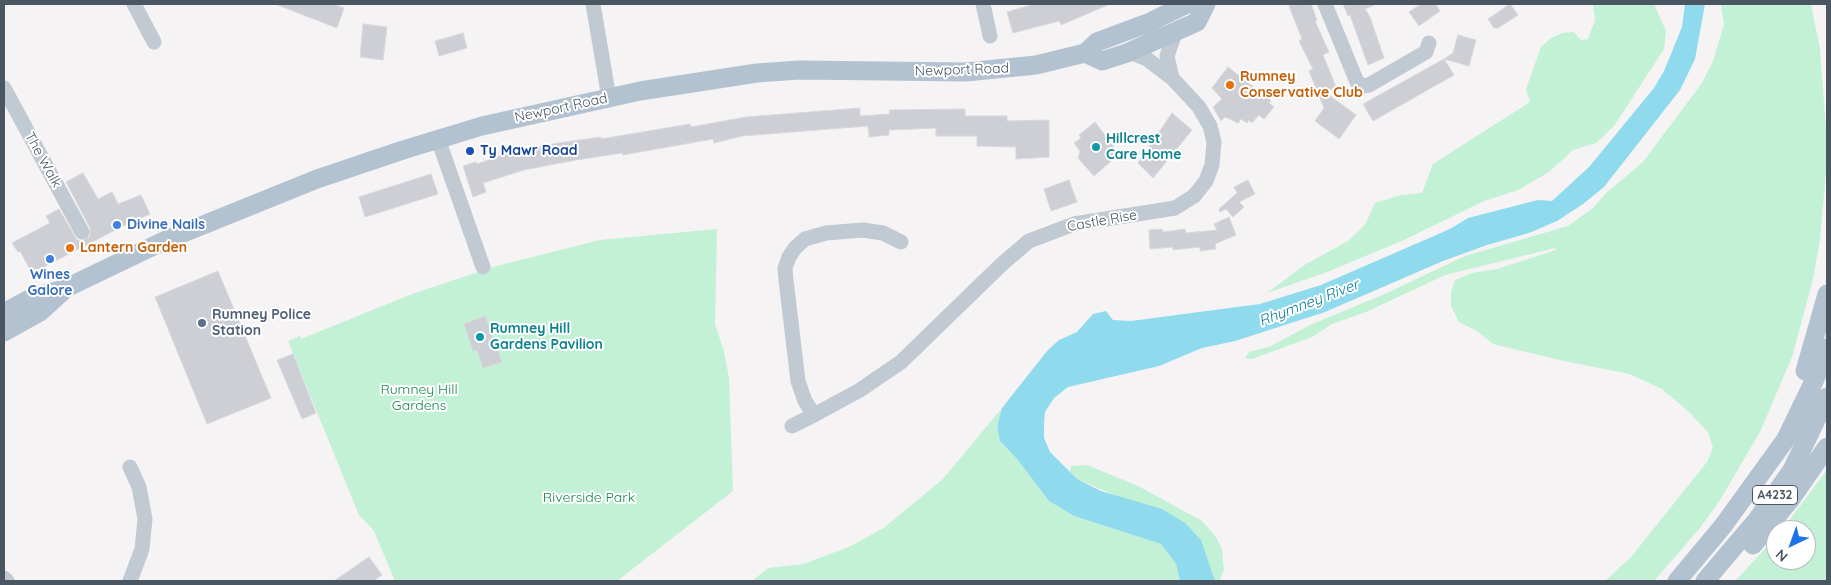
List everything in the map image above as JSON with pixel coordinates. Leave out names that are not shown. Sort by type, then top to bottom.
[{"type":"main road","name":"Newport Road","points":[[4,313],[31,298],[64,289],[130,256],[317,179],[438,139],[531,114],[674,84],[766,72],[809,70],[966,72],[1036,65],[1085,53],[1097,42],[1148,23],[1187,4],[1201,4]]},
{"type":"main road","name":"Newport Road","points":[[1085,53],[1102,61],[1130,52],[1197,22],[1206,4]]},
{"type":"main road","name":"Newport Road","points":[[4,332],[40,312],[64,289]]},
{"type":"main road","points":[[1743,498],[1790,408],[1813,349],[1827,294]]},
{"type":"main road","name":"A4232","points":[[1677,581],[1723,526],[1786,439],[1815,379],[1827,348]]},
{"type":"main road","name":"A4232","points":[[1705,581],[1757,520],[1792,470],[1827,397]]},
{"type":"main road","points":[[1718,581],[1769,526],[1827,447]]},
{"type":"street","points":[[134,4],[154,42]]},
{"type":"street","points":[[593,4],[609,98]]},
{"type":"street","points":[[983,4],[990,36]]},
{"type":"street","points":[[1325,4],[1357,82],[1363,86],[1369,86],[1426,52],[1429,43]]},
{"type":"street","points":[[1172,78],[1167,56],[1175,33]]},
{"type":"street","name":"Castle Rise","points":[[792,426],[860,390],[901,362],[1002,264],[1029,241],[1074,224],[1175,208],[1194,196],[1206,181],[1212,165],[1212,133],[1199,107],[1172,78],[1147,59],[1130,52]]},
{"type":"street","name":"The Walk","points":[[4,88],[82,232]]},
{"type":"street","points":[[438,139],[483,268]]},
{"type":"street","points":[[814,415],[804,401],[798,381],[785,268],[789,256],[794,248],[805,239],[826,233],[864,230],[883,233],[901,242]]},
{"type":"street","points":[[130,467],[139,487],[145,519],[142,549],[130,581]]},
{"type":"green space","points":[[1593,4],[1654,4],[1666,31],[1664,49],[1614,126],[1596,143],[1573,150],[1549,172],[1518,190],[1484,201],[1404,240],[1327,272],[1267,293],[1306,264],[1348,241],[1365,225],[1375,203],[1401,195],[1422,193],[1433,164],[1530,102],[1526,89],[1541,47],[1551,38],[1562,33],[1574,32],[1581,40],[1588,39],[1595,20]]},
{"type":"green space","points":[[1721,4],[1811,4],[1820,49],[1826,129],[1826,171],[1820,240],[1813,279],[1792,357],[1760,432],[1720,500],[1700,528],[1654,581],[1605,581],[1631,557],[1707,462],[1713,448],[1708,432],[1687,410],[1662,389],[1630,374],[1493,344],[1477,331],[1459,322],[1451,306],[1451,292],[1455,280],[1472,273],[1497,269],[1556,250],[1555,248],[1445,275],[1366,312],[1332,324],[1312,337],[1252,359],[1245,358],[1249,352],[1269,347],[1310,325],[1387,293],[1465,256],[1568,226],[1593,208],[1606,193],[1643,162],[1702,83],[1713,61],[1724,25]]},
{"type":"green space","name":"Rumney Hill Gardens","points":[[717,229],[715,324],[724,351],[729,378],[733,491],[617,581],[395,581],[374,531],[359,515],[288,341],[300,336],[301,339],[412,294],[493,267],[600,240]]},
{"type":"green space","points":[[1002,408],[997,427],[1000,441],[1017,459],[1049,501],[1074,516],[1161,544],[1176,564],[1180,581],[752,581],[768,568],[804,564],[851,546],[882,529],[942,480]]},
{"type":"green space","points":[[1087,465],[1138,486],[1202,521],[1216,537],[1222,549],[1224,570],[1219,581],[1215,581],[1211,569],[1124,499],[1077,479],[1070,472],[1071,466]]},
{"type":"green space","points":[[1827,470],[1827,581],[1735,581],[1766,548],[1766,570],[1816,570],[1816,520],[1790,520]]},
{"type":"water","name":"Rhymney River","points":[[1685,4],[1705,4],[1695,59],[1680,90],[1604,187],[1557,221],[1529,233],[1487,245],[1443,261],[1325,312],[1235,341],[1202,348],[1159,366],[1068,387],[1054,398],[1045,412],[1044,424],[1044,438],[1050,452],[1077,479],[1101,491],[1162,509],[1185,523],[1201,540],[1215,581],[1180,581],[1176,564],[1161,544],[1074,516],[1049,501],[1017,459],[1000,441],[997,427],[1002,408],[1047,351],[1059,340],[1077,332],[1093,314],[1106,311],[1113,320],[1131,321],[1260,304],[1321,285],[1450,229],[1468,218],[1538,200],[1552,201],[1589,167],[1654,88],[1664,71],[1682,27]]},
{"type":"building","points":[[275,4],[333,4],[344,8],[337,28]]},
{"type":"building","points":[[1035,4],[1110,4],[1061,25],[1059,21],[1013,33],[1007,12]]},
{"type":"building","points":[[1311,4],[1317,20],[1315,21],[1329,52],[1323,55],[1336,87],[1325,92],[1356,115],[1339,139],[1315,121],[1324,108],[1309,71],[1313,69],[1299,41],[1302,39],[1289,6]]},
{"type":"building","points":[[1343,4],[1377,4],[1365,9],[1370,17],[1384,58],[1368,65],[1350,15],[1348,16]]},
{"type":"building","points":[[1421,4],[1435,4],[1440,11],[1419,26],[1409,12]]},
{"type":"building","points":[[1510,4],[1518,15],[1498,28],[1494,28],[1488,19]]},
{"type":"building","points":[[363,24],[387,27],[383,60],[360,57]]},
{"type":"building","points":[[463,33],[467,48],[439,56],[435,41]]},
{"type":"building","points":[[1458,35],[1476,40],[1469,66],[1444,59],[1453,53]]},
{"type":"building","points":[[1444,59],[1454,75],[1373,121],[1363,104]]},
{"type":"building","name":"Rumney Conservative Club","points":[[1228,67],[1271,101],[1269,103],[1274,107],[1264,119],[1259,115],[1252,123],[1249,120],[1247,123],[1241,119],[1238,123],[1225,117],[1221,121],[1213,107],[1222,99],[1212,88]]},
{"type":"building","points":[[860,108],[860,116],[890,114],[889,110],[965,109],[965,116],[1007,116],[1007,121],[1049,120],[1049,157],[1016,159],[1016,147],[977,146],[977,136],[936,136],[936,128],[889,130],[889,135],[869,137],[868,126],[742,136],[714,143],[713,139],[623,155],[622,153],[576,160],[524,170],[483,183],[486,192],[473,197],[463,166],[476,162],[477,164],[511,152],[558,143],[601,137],[601,139],[690,124],[691,127],[746,117]]},
{"type":"building","points":[[1172,113],[1192,130],[1153,178],[1138,163]]},
{"type":"building","name":"Hillcrest Care Home","points":[[1095,122],[1119,154],[1094,176],[1078,158],[1080,151],[1074,143],[1081,138],[1079,135]]},
{"type":"building","points":[[83,173],[98,199],[112,192],[118,204],[141,195],[150,214],[32,273],[20,251],[18,252],[12,243],[50,223],[46,216],[59,209],[77,240],[82,241],[90,236],[90,228],[66,182]]},
{"type":"building","points":[[431,174],[438,194],[365,217],[359,197]]},
{"type":"building","points":[[1069,180],[1077,202],[1051,211],[1044,189]]},
{"type":"building","points":[[1248,180],[1255,194],[1239,202],[1244,207],[1233,217],[1226,209],[1220,212],[1219,209],[1237,193],[1234,187]]},
{"type":"building","points":[[1229,217],[1236,235],[1215,244],[1216,249],[1200,251],[1200,247],[1173,250],[1173,247],[1150,249],[1149,230],[1162,229],[1163,232],[1185,229],[1186,233],[1217,230],[1214,224]]},
{"type":"building","name":"Rumney Police Station","points":[[218,271],[271,398],[207,424],[155,297]]},
{"type":"building","name":"Rumney Hill Gardens Pavilion","points":[[485,316],[502,362],[483,368],[477,350],[473,351],[464,324]]},
{"type":"building","points":[[293,354],[316,413],[302,419],[277,360]]},
{"type":"building","points":[[369,557],[382,575],[373,581],[334,581]]},
{"type":"place","name":"Rumney Conservative Club","points":[[1230,85]]},
{"type":"place","name":"Hillcrest Care Home","points":[[1096,147]]},
{"type":"place","name":"Ty Mawr Road","points":[[470,151]]},
{"type":"place","name":"Divine Nails","points":[[117,225]]},
{"type":"place","name":"Lantern Garden","points":[[70,248]]},
{"type":"place","name":"Wines Galore","points":[[50,259]]},
{"type":"place","name":"Rumney Police Station","points":[[202,323]]},
{"type":"place","name":"Rumney Hill Gardens Pavilion","points":[[480,337]]},
{"type":"park label","name":"Riverside Park","points":[[589,498]]}]
